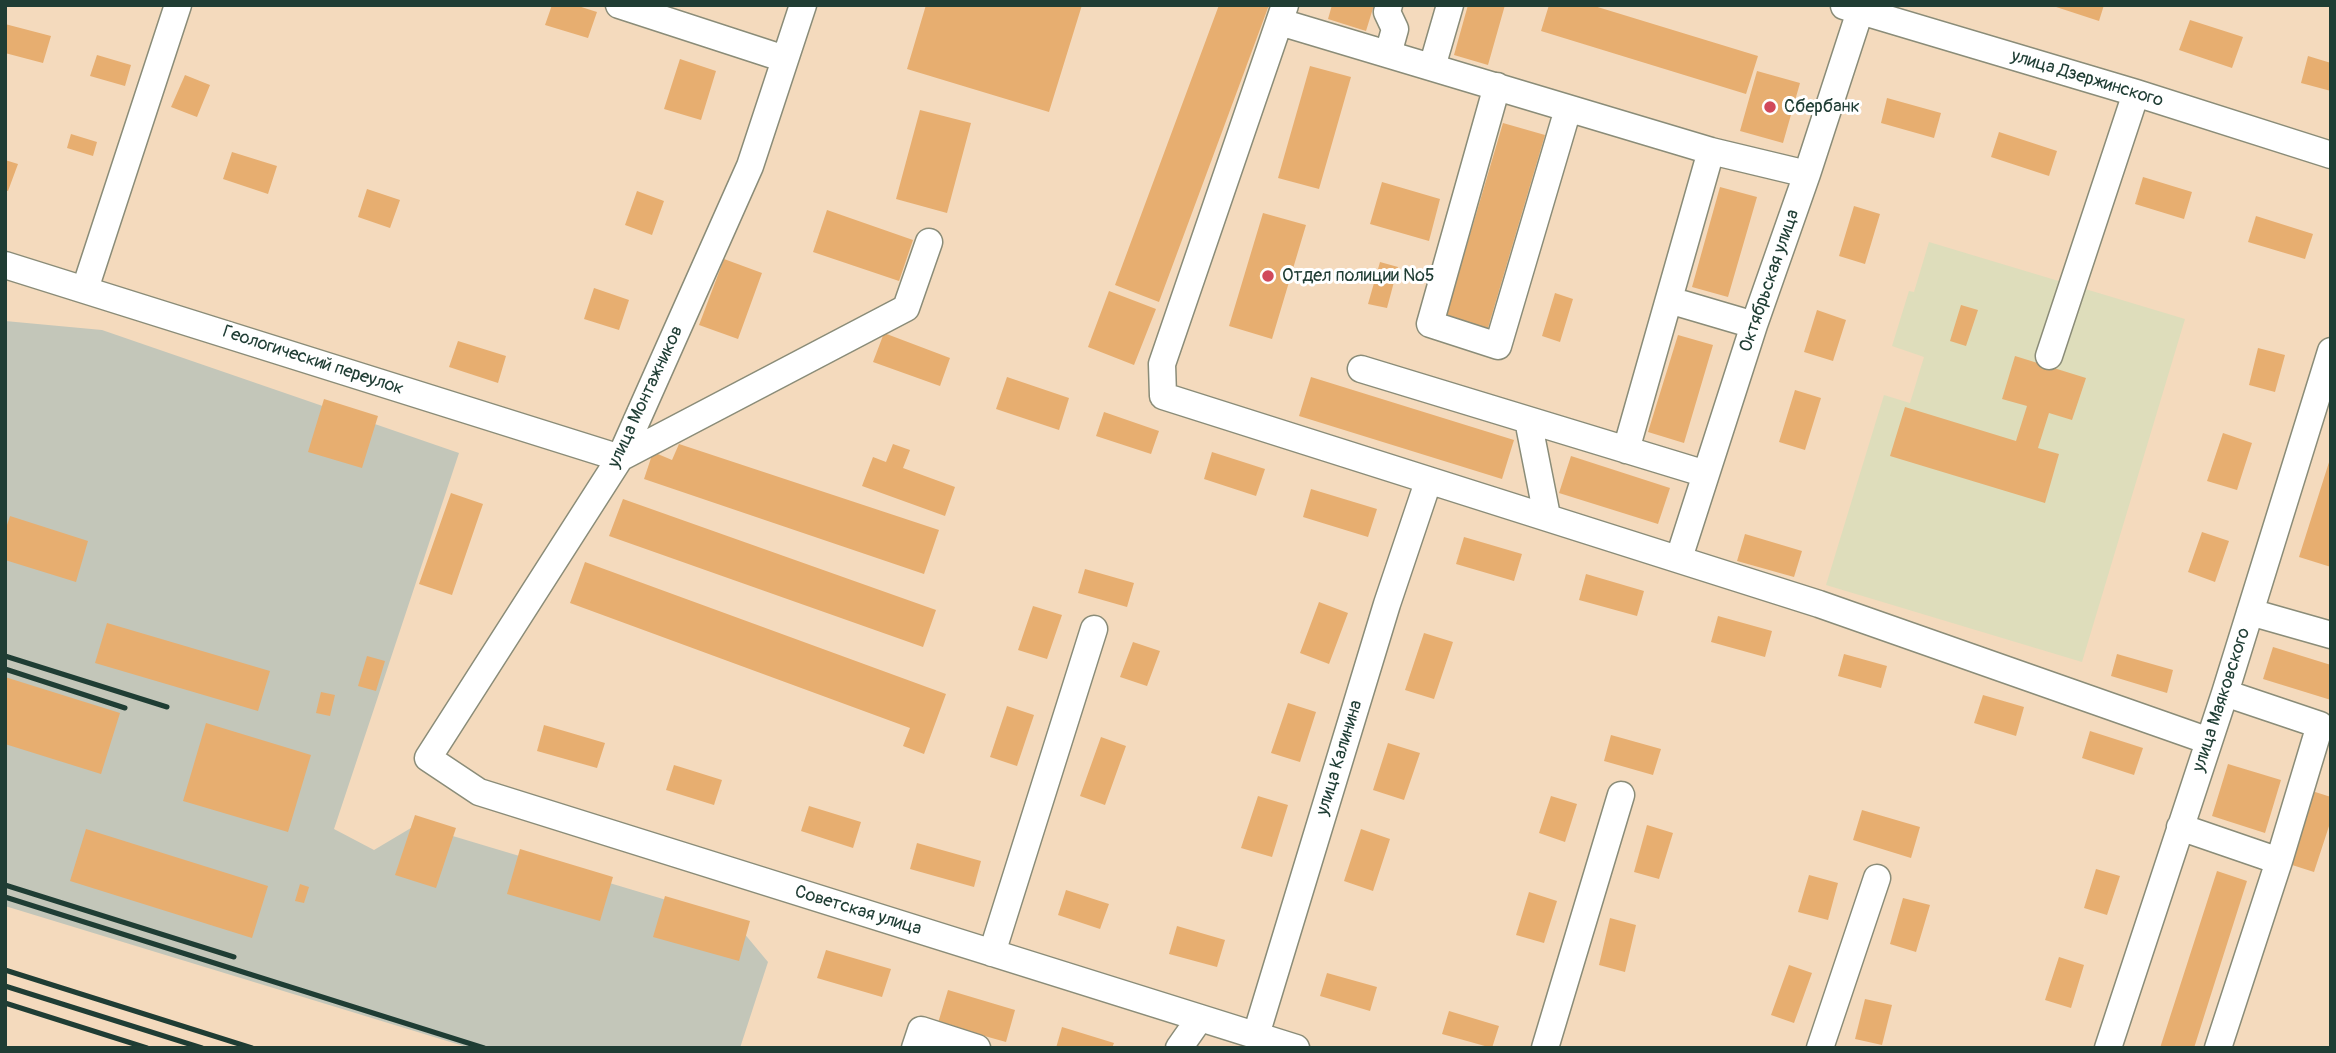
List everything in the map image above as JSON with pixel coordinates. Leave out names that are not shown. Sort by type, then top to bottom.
[{"type":"street","points":[[85,289],[178,5]]},
{"type":"street","points":[[618,5],[785,59]]},
{"type":"street","name":"улица Монтажников","points":[[428,758],[620,458],[750,166],[803,5]]},
{"type":"street","points":[[1388,54],[1395,29],[1387,12],[1389,5]]},
{"type":"street","points":[[1432,67],[1450,5]]},
{"type":"street","name":"улица Дзержинского","points":[[1855,7],[2331,155]]},
{"type":"street","name":"Октябрьская улица","points":[[1679,558],[1754,325],[1807,174],[1855,7]]},
{"type":"street","points":[[1807,174],[1710,151],[1568,109],[1388,54],[1282,14],[1162,364],[1163,396],[1819,604],[2209,741]]},
{"type":"street","points":[[1497,86],[1430,324],[1475,339],[1498,346],[1568,109]]},
{"type":"street","points":[[2049,356],[2136,93]]},
{"type":"street","points":[[1626,450],[1710,151]]},
{"type":"street","points":[[620,458],[906,308],[929,243]]},
{"type":"street","name":"Геологический переулок","points":[[5,265],[620,458]]},
{"type":"street","points":[[1669,300],[1754,325]]},
{"type":"street","name":"улица Маяковского","points":[[2108,1048],[2225,692],[2331,351]]},
{"type":"street","points":[[1361,369],[1706,474]]},
{"type":"street","points":[[1528,420],[1547,516]]},
{"type":"street","name":"улица Калинина","points":[[1256,1035],[1387,604],[1428,482]]},
{"type":"street","points":[[2250,612],[2331,635]]},
{"type":"street","points":[[992,953],[1094,629]]},
{"type":"street","points":[[2218,1048],[2278,860],[2325,727],[2225,692]]},
{"type":"street","name":"Советская улица","points":[[428,758],[479,792],[1296,1048]]},
{"type":"street","points":[[1545,1048],[1620,795]]},
{"type":"street","points":[[2180,827],[2278,860]]},
{"type":"street","points":[[1820,1048],[1877,878]]},
{"type":"street","points":[[1179,1048],[1200,1018]]},
{"type":"street","points":[[915,1048],[921,1030],[977,1048]]},
{"type":"shaded area","points":[[1929,242],[2185,319],[2082,662],[1826,585],[1884,395],[1910,403],[1924,357],[1892,346],[1909,291],[1914,292]]},
{"type":"shaded area","points":[[5,321],[102,330],[459,453],[334,829],[374,850],[416,825],[733,920],[768,962],[740,1048],[470,1048],[5,906]]},
{"type":"building","points":[[552,5],[575,5],[597,12],[588,38],[545,25]]},
{"type":"building","points":[[926,5],[1082,5],[1049,112],[907,69]]},
{"type":"building","points":[[1219,5],[1269,5],[1159,302],[1115,285]]},
{"type":"building","points":[[1332,5],[1374,5],[1366,31],[1328,19]]},
{"type":"building","points":[[1468,5],[1505,5],[1488,65],[1454,55]]},
{"type":"building","points":[[1549,5],[1591,5],[1758,56],[1746,94],[1541,31]]},
{"type":"building","points":[[2050,5],[2104,5],[2099,21]]},
{"type":"building","points":[[2190,20],[2243,37],[2232,68],[2179,50]]},
{"type":"building","points":[[5,24],[51,36],[43,63],[5,53]]},
{"type":"building","points":[[97,55],[131,65],[125,86],[90,76]]},
{"type":"building","points":[[2308,56],[2331,63],[2331,91],[2301,83]]},
{"type":"building","points":[[680,59],[716,71],[701,120],[664,109]]},
{"type":"building","points":[[1310,66],[1351,77],[1319,189],[1278,178]]},
{"type":"building","name":"Сбербанк","points":[[1757,71],[1800,83],[1783,143],[1740,131]]},
{"type":"building","points":[[185,75],[210,85],[197,117],[171,107]]},
{"type":"building","points":[[1887,98],[1941,113],[1934,138],[1881,123]]},
{"type":"building","points":[[920,110],[971,123],[947,213],[896,199]]},
{"type":"building","points":[[1503,123],[1545,135],[1488,328],[1446,316]]},
{"type":"building","points":[[1999,132],[2057,151],[2049,176],[1991,157]]},
{"type":"building","points":[[71,134],[97,142],[93,156],[67,148]]},
{"type":"building","points":[[232,152],[277,166],[268,194],[223,179]]},
{"type":"building","points":[[5,160],[18,164],[8,191],[5,190]]},
{"type":"building","points":[[2143,177],[2192,192],[2184,219],[2135,204]]},
{"type":"building","points":[[1382,182],[1440,199],[1429,241],[1370,224]]},
{"type":"building","points":[[1720,187],[1757,197],[1728,297],[1692,287]]},
{"type":"building","points":[[367,189],[400,200],[390,228],[358,217]]},
{"type":"building","points":[[637,191],[664,201],[652,235],[625,225]]},
{"type":"building","points":[[1854,206],[1880,214],[1865,264],[1839,256]]},
{"type":"building","points":[[827,210],[913,240],[899,281],[813,252]]},
{"type":"building","name":"Отдел полиции №5","points":[[1263,213],[1306,225],[1272,339],[1229,326]]},
{"type":"building","points":[[2256,216],[2313,234],[2305,259],[2248,242]]},
{"type":"building","points":[[724,259],[762,273],[738,339],[699,325]]},
{"type":"building","points":[[1380,262],[1398,267],[1387,308],[1368,304]]},
{"type":"building","points":[[594,288],[629,300],[619,330],[584,319]]},
{"type":"building","points":[[1109,291],[1156,309],[1134,365],[1088,347]]},
{"type":"building","points":[[1555,293],[1573,299],[1560,342],[1542,336]]},
{"type":"building","points":[[1961,305],[1978,310],[1966,346],[1950,341]]},
{"type":"building","points":[[1817,310],[1846,320],[1833,361],[1804,352]]},
{"type":"building","points":[[884,333],[950,358],[940,386],[873,362]]},
{"type":"building","points":[[1678,335],[1713,345],[1684,443],[1648,432]]},
{"type":"building","points":[[458,341],[506,356],[498,383],[449,367]]},
{"type":"building","points":[[2258,348],[2285,355],[2275,392],[2249,385]]},
{"type":"building","points":[[2015,356],[2086,378],[2072,420],[2049,413],[2038,448],[2059,454],[2045,503],[1890,456],[1905,407],[2016,441],[2027,406],[2002,399]]},
{"type":"building","points":[[1007,377],[1069,398],[1059,430],[996,409]]},
{"type":"building","points":[[1311,377],[1514,440],[1502,479],[1299,416]]},
{"type":"building","points":[[1795,390],[1821,398],[1805,450],[1779,442]]},
{"type":"building","points":[[324,399],[378,416],[362,468],[308,452]]},
{"type":"building","points":[[1104,412],[1159,431],[1151,454],[1096,436]]},
{"type":"building","points":[[2223,433],[2252,443],[2237,490],[2207,481]]},
{"type":"building","points":[[679,444],[939,530],[924,574],[644,479],[653,452],[672,460]]},
{"type":"building","points":[[893,444],[910,450],[903,468],[955,487],[945,516],[862,486],[873,457],[886,462]]},
{"type":"building","points":[[1212,452],[1265,469],[1256,496],[1204,479]]},
{"type":"building","points":[[1571,456],[1670,488],[1658,524],[1559,493]]},
{"type":"building","points":[[2331,459],[2331,567],[2299,557]]},
{"type":"building","points":[[1311,489],[1377,509],[1368,537],[1303,517]]},
{"type":"building","points":[[451,493],[483,504],[452,595],[419,584]]},
{"type":"building","points":[[623,499],[936,610],[923,647],[609,536]]},
{"type":"building","points":[[10,516],[88,541],[76,582],[5,560],[5,531]]},
{"type":"building","points":[[2202,532],[2229,541],[2215,582],[2188,572]]},
{"type":"building","points":[[1745,534],[1802,551],[1794,577],[1737,561]]},
{"type":"building","points":[[1464,537],[1522,554],[1514,581],[1456,564]]},
{"type":"building","points":[[585,562],[946,694],[924,754],[903,746],[910,728],[570,603]]},
{"type":"building","points":[[1085,569],[1134,583],[1127,607],[1078,593]]},
{"type":"building","points":[[1586,574],[1644,591],[1637,616],[1579,600]]},
{"type":"building","points":[[1319,602],[1348,613],[1329,664],[1300,653]]},
{"type":"building","points":[[1033,606],[1062,615],[1047,659],[1018,650]]},
{"type":"building","points":[[1718,616],[1772,631],[1765,657],[1711,642]]},
{"type":"building","points":[[107,623],[270,671],[258,711],[95,663]]},
{"type":"building","points":[[1424,633],[1453,642],[1434,699],[1405,690]]},
{"type":"building","points":[[1133,642],[1160,651],[1147,686],[1120,677]]},
{"type":"building","points":[[2273,647],[2331,665],[2331,700],[2263,679]]},
{"type":"building","points":[[1844,654],[1887,666],[1881,688],[1838,676]]},
{"type":"building","points":[[2117,654],[2173,670],[2167,693],[2111,676]]},
{"type":"building","points":[[367,656],[385,661],[376,691],[358,686]]},
{"type":"building","points":[[5,677],[120,713],[101,774],[5,744]]},
{"type":"building","points":[[321,692],[335,695],[330,716],[316,713]]},
{"type":"building","points":[[1983,695],[2024,707],[2016,736],[1974,723]]},
{"type":"building","points":[[1288,703],[1316,712],[1300,762],[1271,753]]},
{"type":"building","points":[[1007,706],[1034,715],[1017,766],[990,757]]},
{"type":"building","points":[[206,723],[311,755],[288,832],[183,801]]},
{"type":"building","points":[[544,725],[605,743],[597,768],[537,751]]},
{"type":"building","points":[[2090,731],[2143,748],[2134,775],[2082,758]]},
{"type":"building","points":[[1611,735],[1661,749],[1653,775],[1604,761]]},
{"type":"building","points":[[1101,737],[1126,746],[1105,805],[1080,796]]},
{"type":"building","points":[[1388,743],[1420,753],[1404,800],[1373,790]]},
{"type":"building","points":[[2228,764],[2281,780],[2265,833],[2212,816]]},
{"type":"building","points":[[674,765],[722,780],[714,805],[666,790]]},
{"type":"building","points":[[2312,791],[2331,797],[2331,820],[2314,872],[2289,864]]},
{"type":"building","points":[[1258,796],[1288,805],[1272,857],[1241,848]]},
{"type":"building","points":[[1551,796],[1577,804],[1565,842],[1539,833]]},
{"type":"building","points":[[809,806],[861,822],[853,848],[801,831]]},
{"type":"building","points":[[1862,810],[1920,827],[1911,858],[1853,840]]},
{"type":"building","points":[[415,815],[456,828],[436,888],[395,875]]},
{"type":"building","points":[[1647,825],[1673,833],[1659,879],[1634,872]]},
{"type":"building","points":[[86,829],[268,886],[252,938],[70,881]]},
{"type":"building","points":[[1361,829],[1390,839],[1373,891],[1344,881]]},
{"type":"building","points":[[917,843],[981,861],[974,887],[910,869]]},
{"type":"building","points":[[520,849],[613,877],[600,921],[507,894]]},
{"type":"building","points":[[2096,869],[2120,876],[2107,915],[2084,908]]},
{"type":"building","points":[[2217,871],[2247,881],[2194,1048],[2160,1048]]},
{"type":"building","points":[[1809,875],[1838,883],[1828,920],[1798,912]]},
{"type":"building","points":[[300,884],[309,887],[304,903],[295,901]]},
{"type":"building","points":[[1066,890],[1109,904],[1100,929],[1058,915]]},
{"type":"building","points":[[1529,892],[1557,901],[1544,943],[1516,935]]},
{"type":"building","points":[[665,896],[750,921],[739,961],[653,937]]},
{"type":"building","points":[[1903,898],[1930,905],[1916,952],[1890,944]]},
{"type":"building","points":[[1610,918],[1636,925],[1625,972],[1599,965]]},
{"type":"building","points":[[1177,926],[1225,940],[1217,967],[1169,954]]},
{"type":"building","points":[[826,950],[891,969],[882,997],[817,978]]},
{"type":"building","points":[[2059,957],[2084,965],[2071,1008],[2045,1000]]},
{"type":"building","points":[[1789,965],[1812,973],[1794,1023],[1771,1015]]},
{"type":"building","points":[[1327,973],[1377,987],[1370,1011],[1320,996]]},
{"type":"building","points":[[948,990],[1015,1010],[1006,1042],[938,1023]]},
{"type":"building","points":[[1865,999],[1892,1005],[1882,1045],[1855,1039]]},
{"type":"building","points":[[1449,1011],[1499,1026],[1492,1048],[1442,1034]]},
{"type":"building","points":[[1062,1027],[1114,1043],[1112,1048],[1056,1048]]},
{"type":"railway","points":[[5,656],[167,707]]},
{"type":"railway","points":[[5,669],[125,708]]},
{"type":"railway","points":[[5,885],[234,957]]},
{"type":"railway","points":[[5,897],[484,1048]]},
{"type":"railway","points":[[5,970],[252,1048]]},
{"type":"railway","points":[[5,986],[202,1048]]},
{"type":"railway","points":[[5,1003],[147,1048]]},
{"type":"place","name":"Сбербанк","points":[[1770,107]]},
{"type":"place","name":"Отдел полиции №5","points":[[1268,276]]}]
